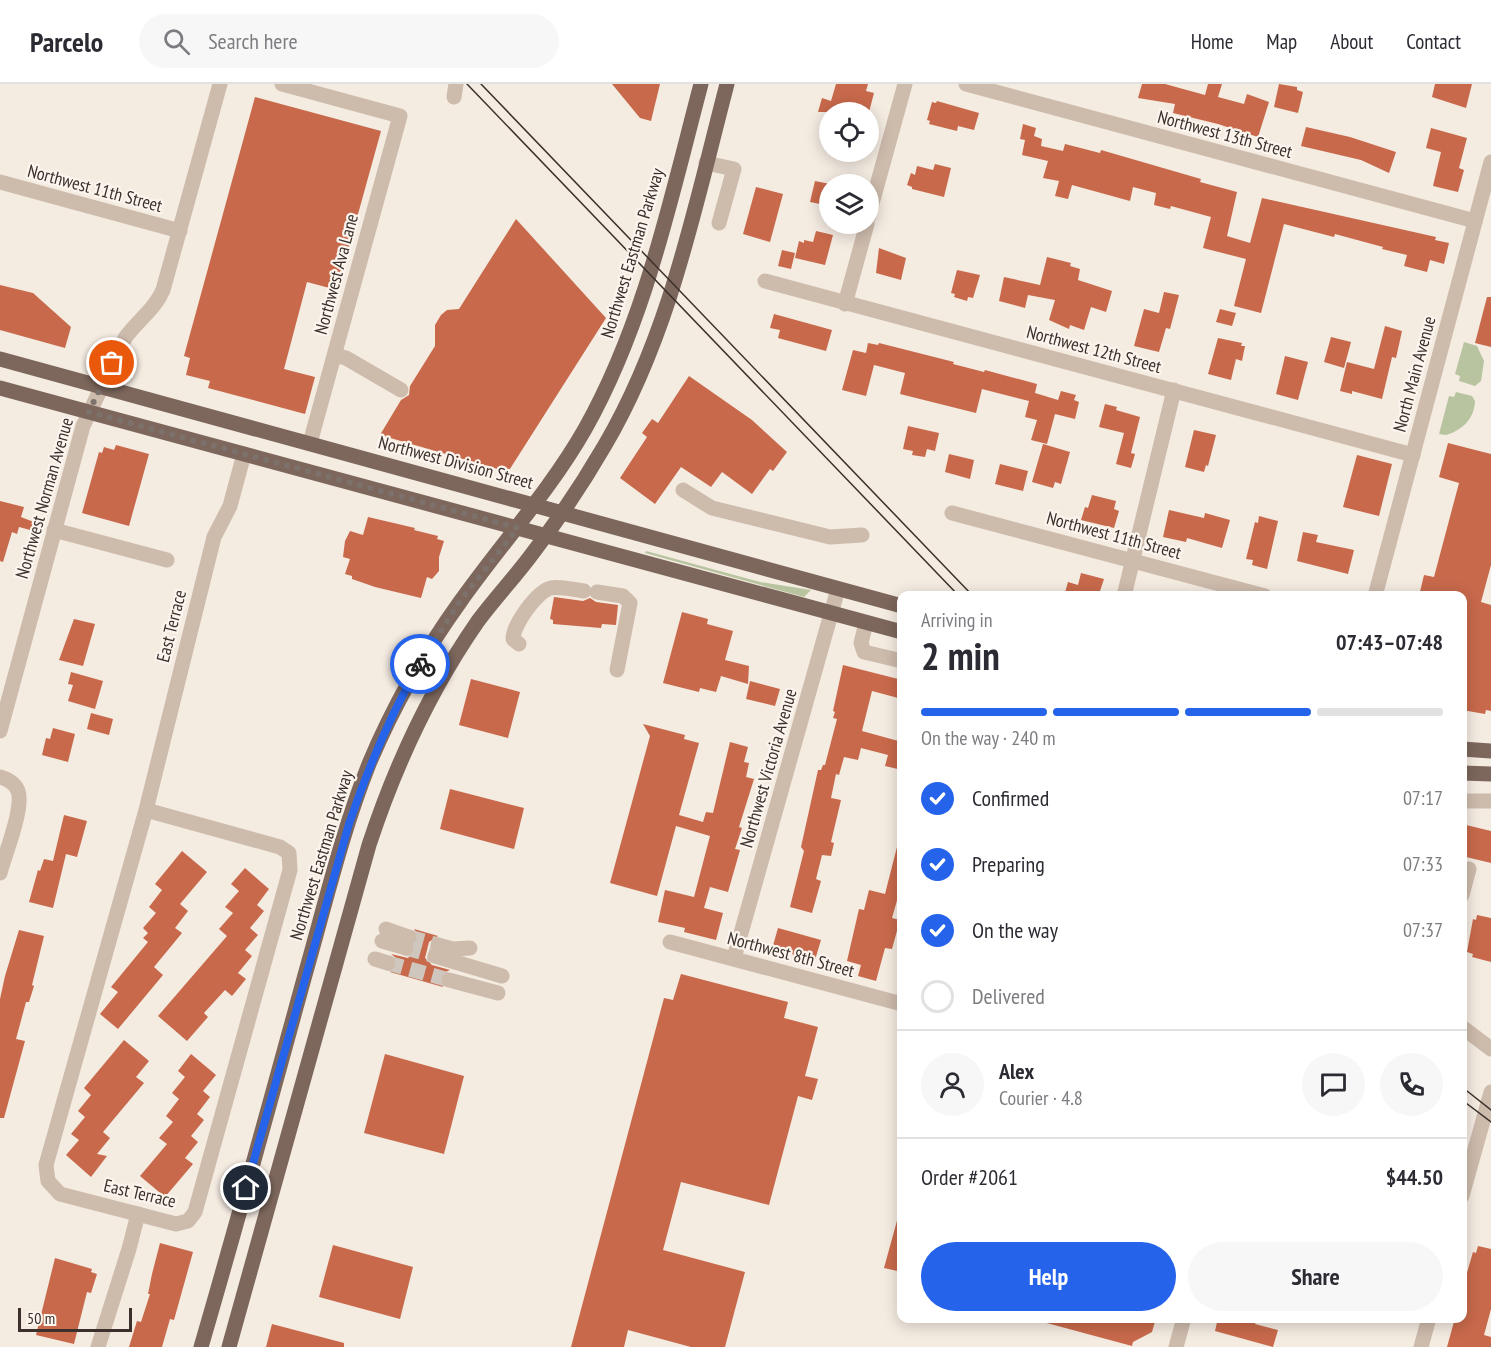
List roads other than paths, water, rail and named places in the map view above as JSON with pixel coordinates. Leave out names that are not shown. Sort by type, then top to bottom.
[{"type":"main road","name":"Northwest Eastman Parkway","points":[[201,1347],[338,861],[369,765],[402,695],[429,648],[460,601],[536,504],[584,431],[610,378],[630,331],[653,263],[701,84]]},
{"type":"main road","points":[[229,1347],[369,845],[391,784],[423,712],[454,658],[478,622],[563,512],[621,416],[657,336],[674,284],[727,84]]},
{"type":"main road","name":"Northwest Division Street","points":[[0,359],[897,605]]},
{"type":"main road","points":[[0,388],[897,631]]},
{"type":"main road","points":[[1467,749],[1491,751]]},
{"type":"main road","points":[[1467,773],[1491,774]]},
{"type":"street","name":"Northwest Norman Avenue","points":[[0,731],[75,451],[100,387],[125,338],[160,298],[220,84]]},
{"type":"street","name":"Northwest Ava Lane","points":[[282,84],[400,116],[310,443]]},
{"type":"street","points":[[879,178],[905,84]]},
{"type":"street","name":"Northwest 13th Street","points":[[966,84],[1475,221]]},
{"type":"street","name":"North Main Avenue","points":[[1377,591],[1491,162]]},
{"type":"street","points":[[706,163],[734,169],[718,223]]},
{"type":"street","name":"Northwest 11th Street","points":[[0,182],[180,231]]},
{"type":"street","points":[[845,304],[864,234]]},
{"type":"street","name":"Northwest 12th Street","points":[[765,281],[1413,455]]},
{"type":"street","points":[[335,355],[346,358],[401,390]]},
{"type":"street","points":[[1125,591],[1174,390]]},
{"type":"street","name":"East Terrace","points":[[146,810],[280,847],[289,853],[291,870],[195,1212],[188,1221],[176,1224],[60,1194],[48,1181],[46,1165],[146,810],[214,537],[230,506],[244,454]]},
{"type":"street","points":[[683,490],[712,508],[830,537],[862,535]]},
{"type":"street","name":"Northwest 11th Street","points":[[952,513],[1247,591]]},
{"type":"street","points":[[54,530],[167,560]]},
{"type":"street","points":[[519,644],[513,639],[513,630],[528,608],[545,590],[553,587],[622,596],[630,603],[617,670]]},
{"type":"street","name":"Northwest Victoria Avenue","points":[[734,958],[838,589]]},
{"type":"street","points":[[866,623],[861,643],[864,652],[897,660]]},
{"type":"street","points":[[1491,774],[1491,782]]},
{"type":"street","points":[[0,873],[19,803],[18,789],[5,778]]},
{"type":"street","points":[[1467,801],[1491,801]]},
{"type":"street","points":[[1467,876],[1469,869]]},
{"type":"street","points":[[384,935],[408,943]]},
{"type":"street","name":"Northwest 8th Street","points":[[670,942],[897,1003]]},
{"type":"street","points":[[470,948],[436,951],[502,976]]},
{"type":"street","points":[[449,980],[498,993]]},
{"type":"street","points":[[1467,1031],[1491,1049]]},
{"type":"street","points":[[1467,1178],[1491,1092]]},
{"type":"street","points":[[98,1347],[138,1214]]},
{"type":"street","points":[[1176,1347],[1183,1323]]},
{"type":"street","points":[[1421,1347],[1428,1323]]},
{"type":"tunnel","points":[[409,937],[438,945]]},
{"type":"tunnel","points":[[406,948],[435,956]]},
{"type":"tunnel","points":[[388,963],[449,980]]},
{"type":"tram line","points":[[467,84],[954,591]]},
{"type":"tram line","points":[[481,84],[968,591]]},
{"type":"tram line","points":[[1467,1091],[1491,1110]]},
{"type":"tram line","points":[[1467,1104],[1491,1122]]}]
